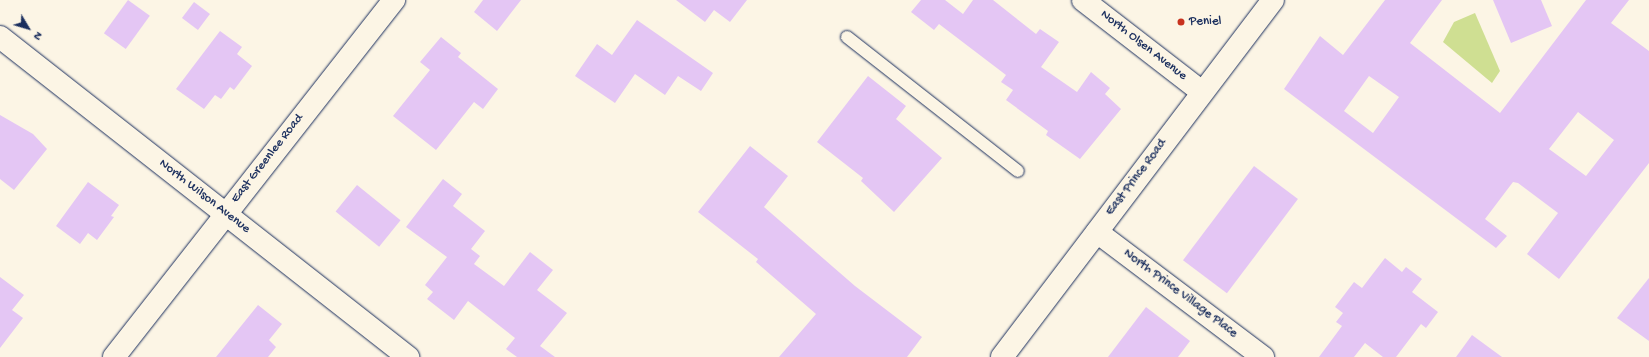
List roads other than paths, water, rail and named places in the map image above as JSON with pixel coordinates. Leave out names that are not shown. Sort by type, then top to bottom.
[{"type":"street","name":"East Greenlee Road","points":[[114,357],[394,0]]},
{"type":"street","name":"North Olsen Avenue","points":[[1083,0],[1202,92]]},
{"type":"street","name":"East Prince Road","points":[[1002,357],[1273,0]]},
{"type":"street","name":"North Wilson Avenue","points":[[0,37],[408,357]]},
{"type":"street","name":"North Prince Village Place","points":[[1097,232],[1263,357]]},
{"type":"lane","points":[[847,37],[1018,171]]},
{"type":"place","name":"Peniel","points":[[1181,22]]}]
